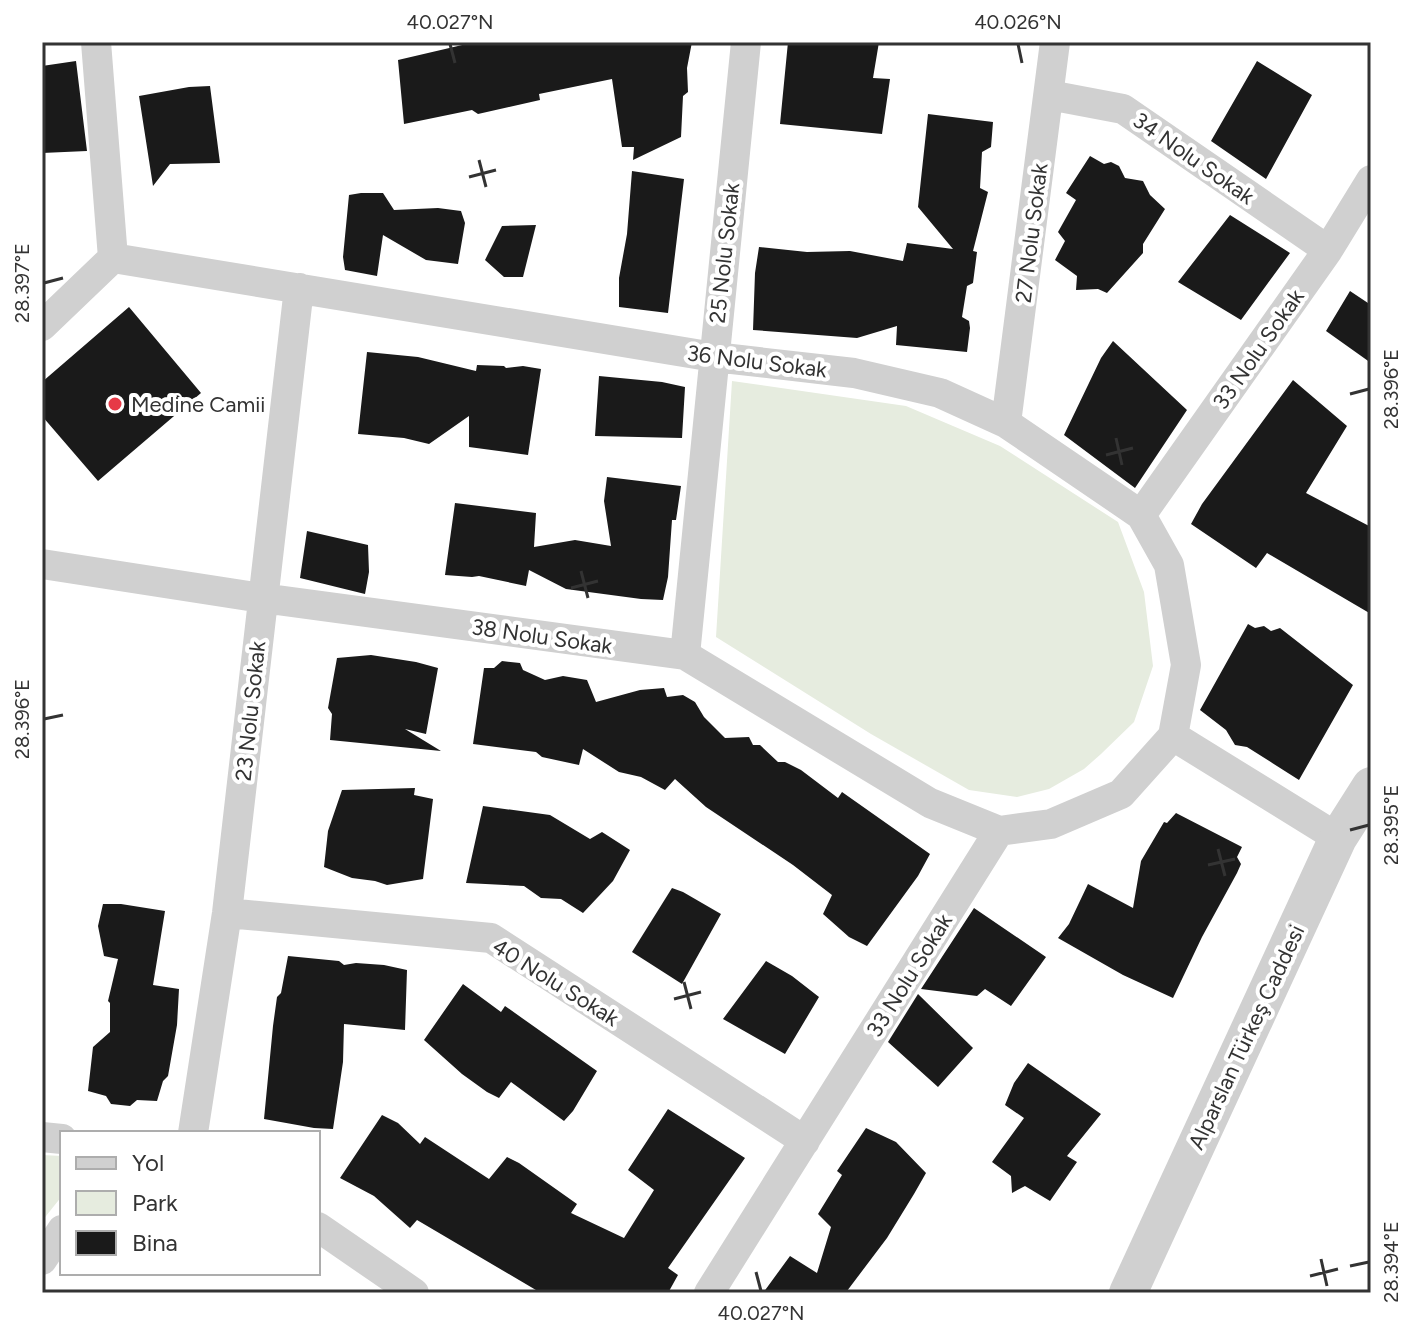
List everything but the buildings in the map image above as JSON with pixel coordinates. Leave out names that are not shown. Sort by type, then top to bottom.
[{"type":"street","points":[[42,326],[113,258],[96,42]]},
{"type":"street","name":"25 Nolu Sokak","points":[[685,655],[746,42]]},
{"type":"street","name":"27 Nolu Sokak","points":[[1006,423],[1055,42]]},
{"type":"street","name":"34 Nolu Sokak","points":[[1049,95],[1123,109],[1328,250]]},
{"type":"street","name":"33 Nolu Sokak","points":[[1141,515],[1328,250],[1371,180]]},
{"type":"street","name":"36 Nolu Sokak","points":[[113,258],[714,357],[868,376],[940,393],[1006,423],[1141,515],[1169,565],[1186,665],[1173,736]]},
{"type":"street","name":"23 Nolu Sokak","points":[[193,1131],[227,913],[299,288]]},
{"type":"street","name":"38 Nolu Sokak","points":[[42,564],[262,598],[685,655],[930,803],[999,831]]},
{"type":"street","points":[[999,831],[1051,824],[1121,794],[1173,736],[1338,838]]},
{"type":"street","name":"Alparslan Türkeş Caddesi","points":[[1128,1293],[1338,838],[1371,786]]},
{"type":"street","name":"33 Nolu Sokak","points":[[709,1293],[999,831]]},
{"type":"street","name":"40 Nolu Sokak","points":[[227,913],[491,938],[805,1141]]},
{"type":"street","points":[[320,1229],[395,1288]]},
{"type":"street","points":[[42,1260],[60,1233]]},
{"type":"green space","points":[[732,381],[906,406],[1000,446],[1118,522],[1144,592],[1153,666],[1134,722],[1084,769],[1049,789],[1017,797],[969,790],[871,734],[716,637]]},
{"type":"green space","points":[[42,1155],[60,1156],[60,1198],[42,1221]]},
{"type":"place","name":"Medine Camii","points":[[115,404]]}]
